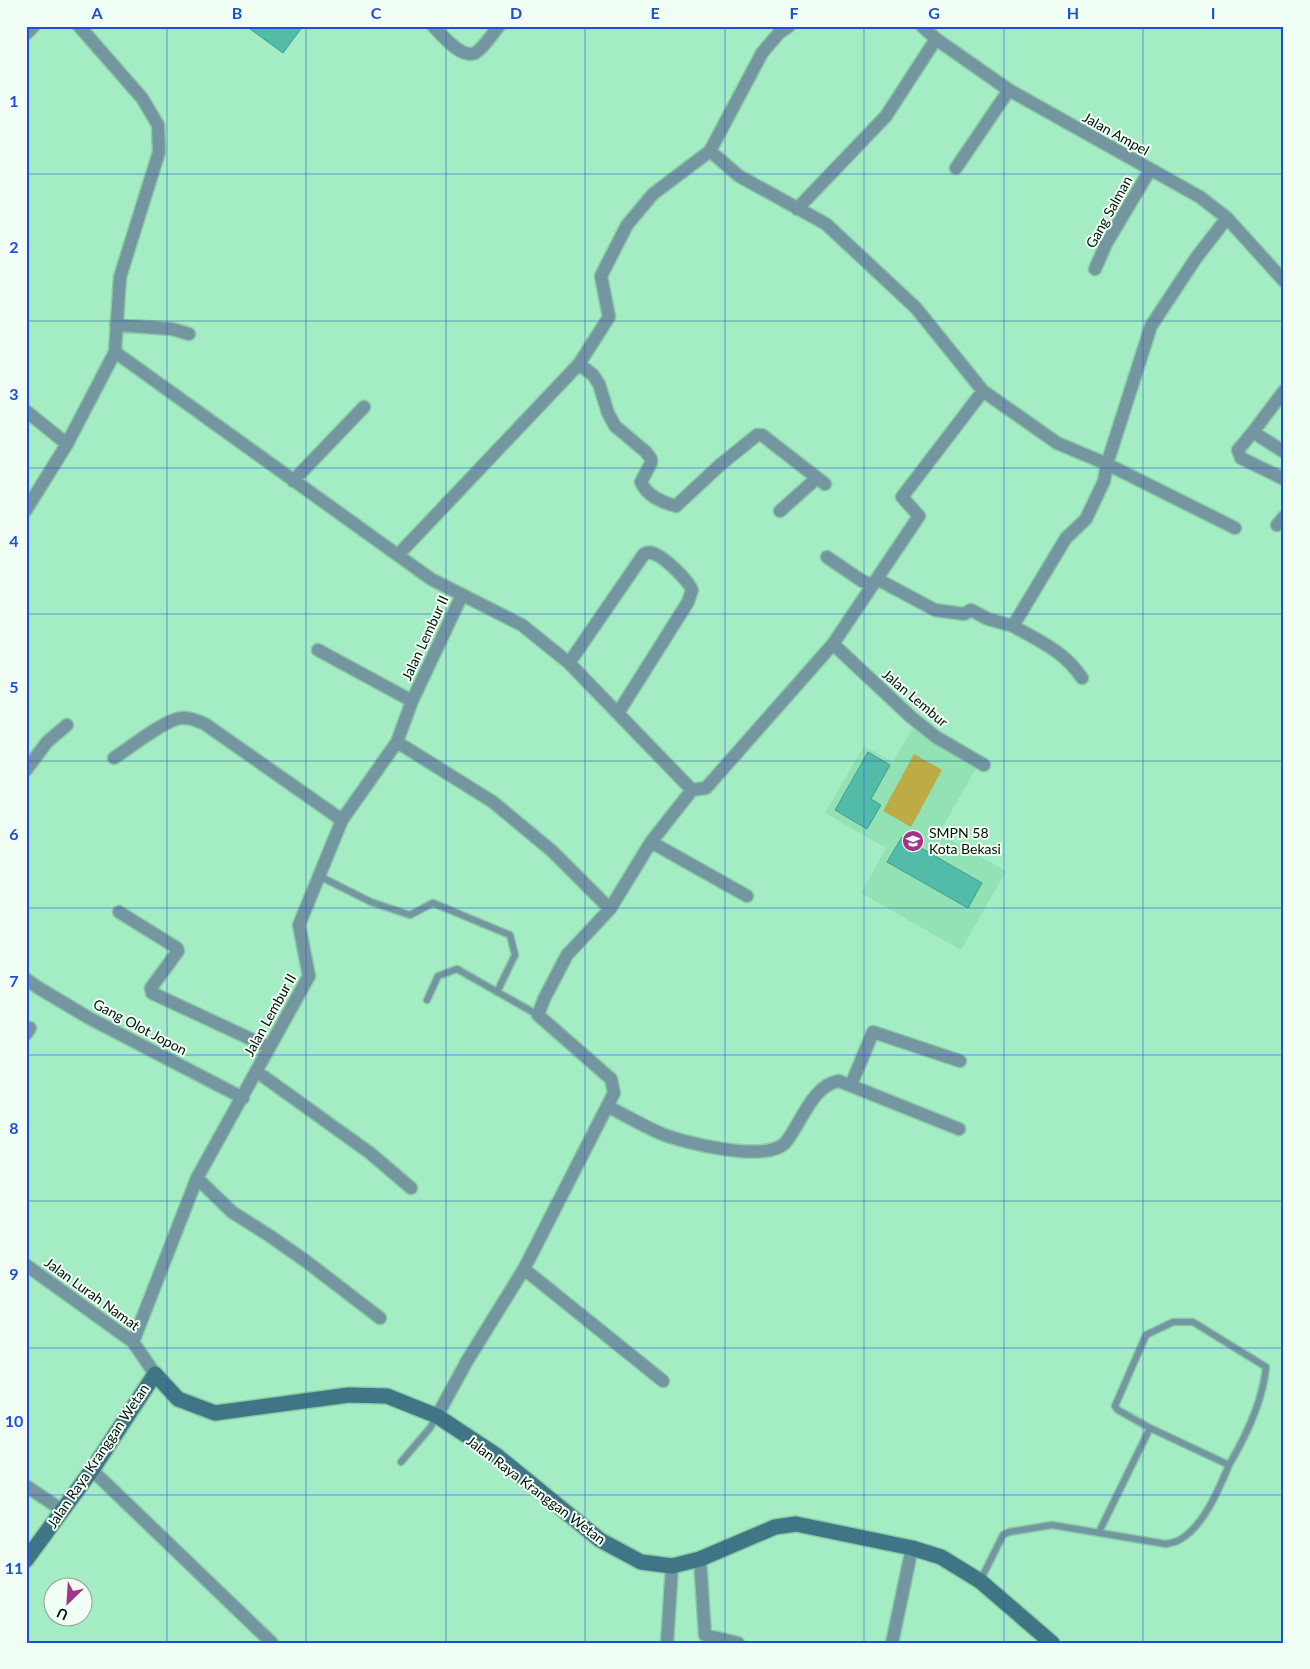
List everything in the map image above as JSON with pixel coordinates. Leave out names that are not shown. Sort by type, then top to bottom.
[{"type":"main road","name":"Jalan Raya Kranggan Wetan","points":[[26,1560],[92,1470],[155,1374],[178,1400],[215,1413],[349,1395],[387,1396],[437,1416],[496,1455],[600,1540],[641,1562],[672,1566],[700,1558],[775,1527],[796,1524],[912,1548]]},
{"type":"main road","points":[[912,1548],[941,1557],[980,1581],[1052,1643]]},
{"type":"street","points":[[26,34],[34,26]]},
{"type":"street","points":[[26,510],[67,444],[115,352],[120,276],[159,152],[158,125],[142,98],[79,26]]},
{"type":"street","points":[[433,26],[454,47],[469,54],[475,52],[499,26]]},
{"type":"street","points":[[398,555],[579,364],[610,317],[601,276],[627,225],[653,194],[710,151],[762,53],[779,33],[788,26]]},
{"type":"street","name":"Jalan Ampel","points":[[922,26],[936,39],[1009,90],[1200,197],[1227,218],[1284,281]]},
{"type":"street","points":[[797,209],[886,116],[936,39]]},
{"type":"street","points":[[956,168],[1009,90]]},
{"type":"street","points":[[710,151],[739,176],[826,224],[916,308],[983,391],[1057,443],[1108,464],[1235,528]]},
{"type":"street","name":"Gang Salman","points":[[1096,269],[1106,244],[1150,170]]},
{"type":"street","points":[[1014,626],[1066,538],[1086,519],[1104,482],[1151,326],[1196,258],[1227,218]]},
{"type":"street","points":[[116,324],[172,329],[189,334]]},
{"type":"street","points":[[115,352],[431,579],[522,625],[569,663],[692,790]]},
{"type":"street","points":[[579,364],[593,375],[599,384],[608,413],[615,426],[646,452],[651,459],[652,463],[641,482],[645,492],[667,504],[676,506],[720,465],[757,435],[762,435],[821,481],[780,511]]},
{"type":"street","points":[[1284,390],[1238,450],[1242,458],[1284,479]]},
{"type":"street","points":[[437,1416],[467,1361],[524,1269],[614,1092],[611,1079],[538,1015],[544,999],[567,955],[610,910],[651,842],[692,790],[706,788],[833,644],[919,516],[902,497],[916,476],[983,391]]},
{"type":"street","points":[[293,481],[364,407]]},
{"type":"street","points":[[26,410],[67,444]]},
{"type":"street","points":[[1253,432],[1284,452]]},
{"type":"street","points":[[569,663],[644,554],[651,552],[657,554],[679,573],[692,590],[688,602],[618,713]]},
{"type":"street","points":[[828,556],[862,580],[875,582],[935,610],[964,614],[971,610],[988,619],[1014,626],[1059,652],[1073,664],[1082,678]]},
{"type":"street","name":"Jalan Lembur II","points":[[133,1342],[197,1178],[243,1098],[268,1047],[308,976],[299,925],[342,820],[396,742],[412,701],[462,595]]},
{"type":"street","name":"Jalan Lembur","points":[[833,644],[888,696],[936,737],[984,765]]},
{"type":"street","points":[[318,650],[412,701]]},
{"type":"street","points":[[114,758],[166,724],[180,717],[192,718],[205,724],[342,820]]},
{"type":"street","points":[[26,770],[47,742],[67,725]]},
{"type":"street","points":[[396,742],[493,802],[552,851],[610,910]]},
{"type":"street","points":[[651,842],[747,896]]},
{"type":"street","points":[[120,912],[177,948],[178,951],[151,988],[152,993],[268,1047]]},
{"type":"street","name":"Gang Olot Jopon","points":[[26,979],[36,987],[89,1018],[243,1098]]},
{"type":"street","points":[[851,1085],[873,1032],[960,1061]]},
{"type":"street","points":[[256,1071],[370,1153],[411,1188]]},
{"type":"street","points":[[607,1106],[662,1134],[684,1141],[756,1153],[771,1150],[783,1144],[820,1090],[831,1082],[839,1081],[959,1129]]},
{"type":"street","points":[[197,1178],[232,1212],[307,1262],[380,1318]]},
{"type":"street","name":"Jalan Lurah Namat","points":[[26,1265],[133,1342],[155,1374]]},
{"type":"street","points":[[524,1269],[663,1382]]},
{"type":"street","points":[[92,1470],[265,1641]]},
{"type":"street","points":[[26,1486],[62,1510]]},
{"type":"street","points":[[892,1643],[912,1548]]},
{"type":"street","points":[[700,1558],[705,1635],[738,1643]]},
{"type":"street","points":[[667,1643],[672,1566]]},
{"type":"lane","points":[[319,876],[371,902],[410,915],[433,903],[510,935],[516,955],[498,992]]},
{"type":"lane","points":[[427,1000],[438,976],[457,969],[538,1015]]},
{"type":"lane","points":[[980,1581],[1003,1535],[1008,1532],[1052,1525],[1166,1544],[1181,1540],[1198,1522],[1213,1501],[1241,1444],[1264,1385],[1266,1366],[1193,1322],[1173,1322],[1146,1335],[1115,1406],[1118,1410],[1150,1428],[1229,1466]]},
{"type":"lane","points":[[401,1462],[430,1428],[437,1416]]},
{"type":"lane","points":[[1099,1532],[1150,1428]]},
{"type":"shaded area","name":"SMPN 58 Kota Bekasi","points":[[913,728],[978,765],[939,833],[1006,871],[961,950],[861,893],[886,848],[825,813],[864,746],[893,762]]},
{"type":"shaded area","points":[[914,754],[942,770],[911,827],[883,811]]},
{"type":"building","points":[[246,26],[303,26],[283,53]]},
{"type":"building","points":[[868,752],[890,765],[871,799],[881,805],[867,829],[835,810]]},
{"type":"building","points":[[902,837],[982,883],[968,908],[887,862]]},
{"type":"place","name":"SMPN 58 Kota Bekasi","points":[[913,841]]}]
